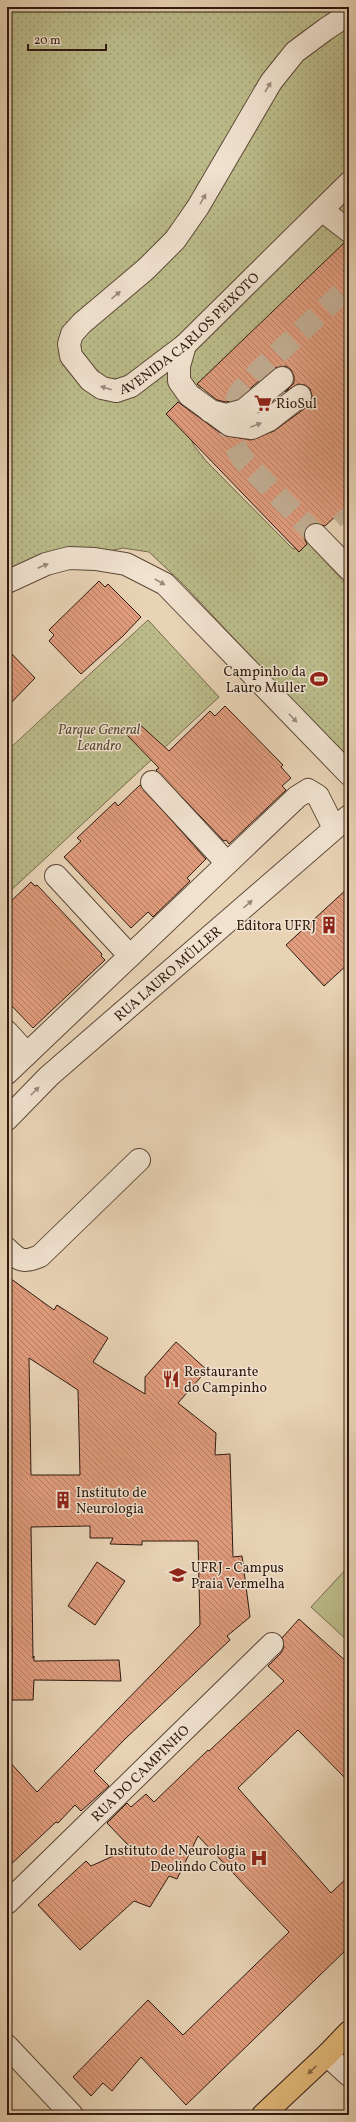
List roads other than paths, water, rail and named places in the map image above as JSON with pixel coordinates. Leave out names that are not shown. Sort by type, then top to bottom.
[{"type":"highway","points":[[263,2115],[327,2055],[349,2032]]},
{"type":"street","name":"AVENIDA CARLOS PEIXOTO","points":[[349,14],[295,52],[271,82],[198,207],[175,240],[146,269],[82,323],[72,334],[70,344],[71,356],[90,380],[102,388],[116,391],[131,386],[185,344],[349,183]]},
{"type":"street","points":[[322,210],[349,231]]},
{"type":"street","points":[[185,344],[179,366],[180,381],[189,395],[230,425],[252,428],[269,420],[300,396]]},
{"type":"street","points":[[208,410],[226,415],[244,410],[282,378]]},
{"type":"street","points":[[316,535],[349,569]]},
{"type":"street","points":[[7,582],[46,564],[69,558],[95,559],[126,564],[165,584],[349,774]]},
{"type":"street","points":[[152,782],[227,863]]},
{"type":"street","points":[[7,1073],[297,797],[308,790],[318,796],[342,822]]},
{"type":"street","name":"RUA LAURO MÜLLER","points":[[7,1119],[49,1076],[342,822]]},
{"type":"street","points":[[56,876],[130,956]]},
{"type":"street","points":[[7,1032],[27,1054]]},
{"type":"street","points":[[7,1249],[18,1259],[30,1260],[40,1256],[139,1160]]},
{"type":"street","name":"RUA DO CAMPINHO","points":[[7,1903],[272,1644]]},
{"type":"street","points":[[7,2046],[72,2115]]},
{"type":"street","points":[[327,2055],[349,2075]]},
{"type":"tunnel","points":[[316,535],[244,461],[232,441],[230,425],[231,414],[239,393],[259,371],[349,286]]},
{"type":"tunnel","points":[[341,510],[349,519]]},
{"type":"place","name":"RioSul","points":[[263,403]]},
{"type":"place","name":"Campinho da Lauro Muller","points":[[319,679]]},
{"type":"place","name":"Editora UFRJ","points":[[329,925]]},
{"type":"place","name":"Restaurante do Campinho","points":[[171,1379]]},
{"type":"place","name":"Instituto de Neurologia","points":[[63,1500]]},
{"type":"place","name":"UFRJ - Campus Praia Vermelha","points":[[178,1575]]},
{"type":"place","name":"Instituto de Neurologia Deolindo Couto","points":[[259,1858]]},
{"type":"park label","name":"Parque General Leandro","points":[[99,738]]}]
